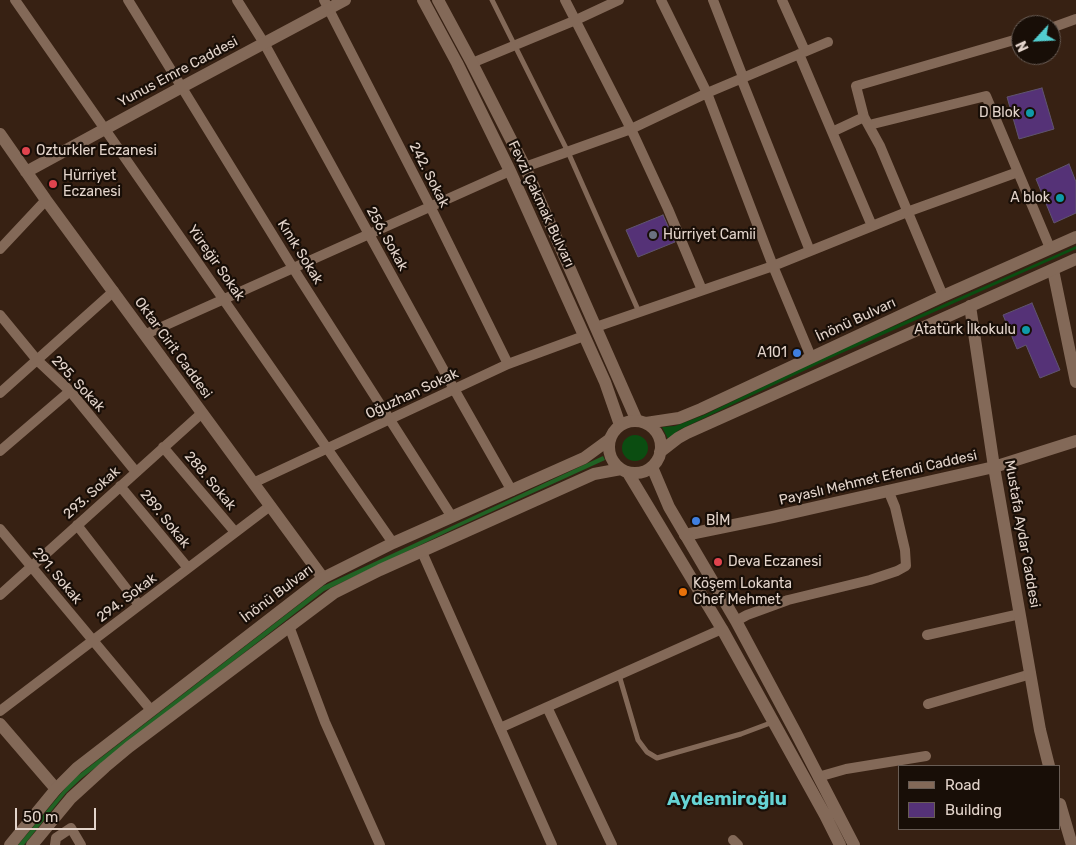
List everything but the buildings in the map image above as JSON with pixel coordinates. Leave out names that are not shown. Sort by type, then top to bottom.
[{"type":"main road","name":"Yunus Emre Caddesi","points":[[26,172],[264,43],[326,5],[345,0]]},
{"type":"main road","name":"Fevzi Çakmak Bulvarı","points":[[423,0],[457,63],[510,171],[610,395],[620,425]]},
{"type":"main road","name":"Fevzi Çakmak Bulvarı","points":[[438,0],[524,167],[596,327],[642,422]]},
{"type":"main road","name":"Oktar Cirit Caddesi","points":[[0,134],[46,200],[323,578]]},
{"type":"main road","name":"İnönü Bulvarı","points":[[642,422],[679,418],[694,412],[943,296],[1076,237]]},
{"type":"main road","points":[[660,452],[687,433],[1076,259]]},
{"type":"main road","points":[[1052,270],[1074,365],[1076,382]]},
{"type":"main road","name":"Mustafa Aydar Caddesi","points":[[970,306],[994,467],[1040,730],[1049,765]]},
{"type":"main road","points":[[32,845],[85,784],[129,747],[289,626],[347,585],[594,474],[624,471],[637,473],[652,467],[658,460],[661,443],[652,427],[642,422],[628,422],[620,425],[614,431],[608,448],[610,456],[614,464],[624,471],[722,629],[840,845]]},
{"type":"main road","name":"İnönü Bulvarı","points":[[10,845],[56,789],[77,768],[323,578],[393,543],[584,458],[610,439]]},
{"type":"main road","name":"Payaslı Mehmet Efendi Caddesi","points":[[685,535],[994,467],[1076,441]]},
{"type":"main road","points":[[652,467],[664,497],[736,621],[854,845]]},
{"type":"main road","points":[[0,724],[56,789]]},
{"type":"main road","points":[[1061,807],[1072,845]]},
{"type":"street","name":"Yüreğir Sokak","points":[[15,0],[393,543]]},
{"type":"street","name":"Kınık Sokak","points":[[128,0],[293,268],[452,517]]},
{"type":"street","name":"256. Sokak","points":[[237,0],[264,43],[512,491]]},
{"type":"street","points":[[565,0],[631,129],[668,208],[702,290]]},
{"type":"street","points":[[472,63],[619,0]]},
{"type":"street","points":[[661,0],[707,93],[773,266],[811,357]]},
{"type":"street","points":[[713,0],[810,251]]},
{"type":"street","points":[[782,0],[832,132],[872,226]]},
{"type":"street","name":"242. Sokak","points":[[326,5],[430,206],[508,364]]},
{"type":"street","points":[[1061,24],[1076,19]]},
{"type":"street","points":[[943,296],[880,146],[866,121],[856,86],[1011,41]]},
{"type":"street","points":[[524,167],[631,129],[707,93],[828,42]]},
{"type":"street","points":[[832,132],[866,121],[986,96],[1050,248]]},
{"type":"street","points":[[146,334],[510,171]]},
{"type":"street","points":[[596,327],[773,266],[907,212],[1018,172]]},
{"type":"street","points":[[0,249],[46,200]]},
{"type":"street","points":[[0,393],[114,291]]},
{"type":"street","name":"295. Sokak","points":[[0,315],[37,360],[70,391],[136,472]]},
{"type":"street","name":"Oğuzhan Sokak","points":[[254,483],[508,364],[584,336]]},
{"type":"street","points":[[0,451],[70,391]]},
{"type":"street","name":"293. Sokak","points":[[0,595],[202,413]]},
{"type":"street","name":"288. Sokak","points":[[163,447],[235,532]]},
{"type":"street","name":"289. Sokak","points":[[120,486],[188,568]]},
{"type":"street","points":[[736,621],[788,600],[870,580],[906,566],[905,550],[895,508],[888,490]]},
{"type":"street","name":"294. Sokak","points":[[0,712],[270,506]]},
{"type":"street","points":[[77,525],[139,606]]},
{"type":"street","name":"291. Sokak","points":[[0,529],[151,710]]},
{"type":"street","points":[[422,552],[552,845]]},
{"type":"street","points":[[927,635],[1020,614]]},
{"type":"street","points":[[289,626],[325,722],[380,845]]},
{"type":"street","points":[[500,728],[722,629]]},
{"type":"street","points":[[928,704],[1031,674]]},
{"type":"street","points":[[547,707],[612,845]]},
{"type":"street","points":[[818,777],[846,769],[926,756]]},
{"type":"street","points":[[55,845],[56,838],[71,828],[81,845]]},
{"type":"lane","points":[[492,0],[568,152],[639,312]]},
{"type":"lane","points":[[618,675],[638,740],[647,752],[657,758],[741,734],[773,722]]},
{"type":"green space","points":[[1076,246],[1076,249],[835,356],[679,430],[668,439],[662,427],[675,426],[704,415],[833,353]]},
{"type":"green space","points":[[635,435],[644,439],[648,448],[644,457],[635,461],[626,457],[622,448],[626,439]]},
{"type":"green space","points":[[603,456],[605,460],[324,591],[82,778],[66,793],[24,845],[18,845],[72,780],[323,586]]},
{"type":"place","name":"D Blok","points":[[1030,113]]},
{"type":"place","name":"Ozturkler Eczanesi","points":[[26,151]]},
{"type":"place","name":"Hürriyet Eczanesi","points":[[53,184]]},
{"type":"place","name":"A blok","points":[[1060,198]]},
{"type":"place","name":"Hürriyet Camii","points":[[653,235]]},
{"type":"place","name":"Atatürk İlkokulu","points":[[1026,330]]},
{"type":"place","name":"A101","points":[[797,353]]},
{"type":"place","name":"BİM","points":[[696,521]]},
{"type":"place","name":"Deva Eczanesi","points":[[718,562]]},
{"type":"place","name":"Köşem Lokanta Chef Mehmet","points":[[683,592]]},
{"type":"district","name":"Aydemiroğlu","points":[[727,800]]}]
